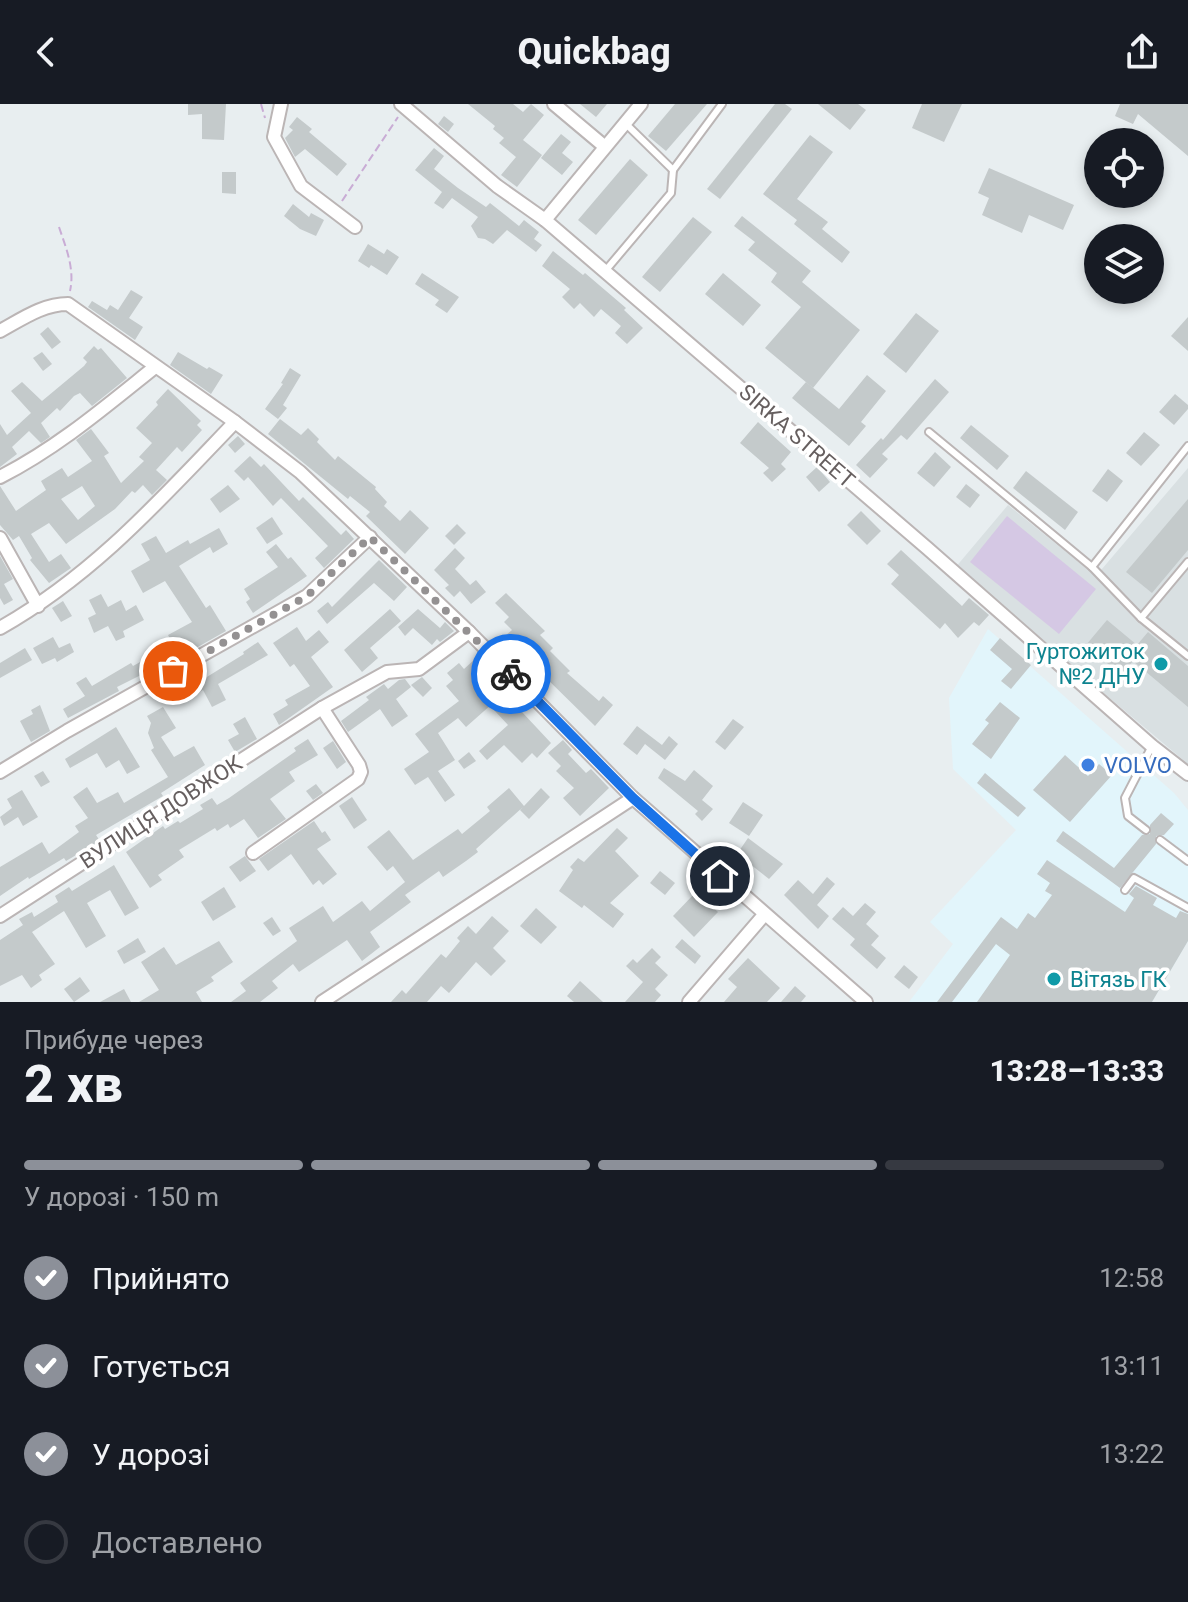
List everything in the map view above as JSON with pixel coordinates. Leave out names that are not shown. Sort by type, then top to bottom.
[{"type":"street","points":[[281,104],[274,137],[301,186],[355,227]]},
{"type":"street","points":[[554,104],[604,146]]},
{"type":"street","points":[[545,220],[641,104]]},
{"type":"street","name":"SIRKA STREET","points":[[403,106],[497,186],[545,220],[1188,774]]},
{"type":"street","points":[[0,331],[41,309],[54,304],[68,304],[300,472],[469,632],[633,798],[866,1002]]},
{"type":"street","points":[[0,477],[30,462],[80,427],[155,367]]},
{"type":"street","points":[[0,628],[38,606],[121,540],[235,422]]},
{"type":"street","points":[[0,772],[307,596],[370,537]]},
{"type":"street","points":[[0,538],[38,606]]},
{"type":"street","name":"ВУЛИЦЯ ДОВЖОК","points":[[0,916],[322,708],[387,672],[419,669],[469,632]]},
{"type":"street","points":[[253,853],[358,779],[361,772],[359,765],[322,708]]},
{"type":"street","points":[[322,1002],[633,798]]},
{"type":"street","points":[[689,1002],[764,915]]},
{"type":"lane","points":[[604,272],[671,193],[673,170],[722,104]]},
{"type":"lane","points":[[625,122],[673,170]]},
{"type":"lane","points":[[929,432],[1092,567],[1141,618],[1188,656]]},
{"type":"lane","points":[[1092,567],[1188,446]]},
{"type":"lane","points":[[1141,618],[1188,562]]},
{"type":"lane","points":[[1146,830],[1128,816],[1125,798],[1152,746]]},
{"type":"lane","points":[[1160,840],[1188,861]]},
{"type":"lane","points":[[1125,890],[1134,878],[1188,908]]},
{"type":"path","points":[[338,214],[343,199],[403,106]]},
{"type":"path","points":[[59,227],[68,253],[72,281],[68,304]]},
{"type":"shaded area","points":[[1188,468],[1188,764],[955,568],[1008,505],[1096,576]]},
{"type":"shaded area","points":[[1007,516],[1096,589],[1059,634],[970,562]]},
{"type":"shaded area","points":[[988,629],[1174,793],[1188,810],[1188,941],[1152,1002],[909,1002],[953,944],[930,922],[1016,830],[953,769],[949,698]]},
{"type":"building","points":[[188,104],[226,104],[224,140],[202,139],[202,114],[188,115]]},
{"type":"building","points":[[468,104],[513,104],[523,112],[531,104],[544,115],[523,140],[542,155],[517,187],[501,175],[516,157],[499,143],[504,138],[493,129],[495,126]]},
{"type":"building","points":[[580,104],[607,104],[596,117]]},
{"type":"building","points":[[675,104],[707,104],[666,151],[648,136]]},
{"type":"building","points":[[775,104],[785,104],[792,109],[720,199],[707,189]]},
{"type":"building","points":[[818,104],[858,104],[866,110],[850,130]]},
{"type":"building","points":[[922,104],[962,104],[944,142],[912,128]]},
{"type":"building","points":[[1120,104],[1188,104],[1188,156],[1164,136],[1164,128],[1155,128],[1138,114],[1133,124],[1115,116]]},
{"type":"building","points":[[444,116],[454,124],[448,132],[438,124]]},
{"type":"building","points":[[297,117],[312,129],[309,132],[347,164],[337,176],[305,149],[295,157],[285,138],[293,130],[289,127]]},
{"type":"building","points":[[561,134],[571,142],[562,153],[573,162],[562,175],[541,158]]},
{"type":"building","points":[[810,135],[833,152],[797,199],[828,222],[822,229],[850,252],[842,263],[794,224],[797,220],[763,194]]},
{"type":"building","points":[[434,148],[444,156],[434,169],[486,207],[490,203],[519,226],[524,220],[539,232],[534,239],[542,245],[536,252],[507,230],[493,244],[478,238],[471,226],[478,217],[452,198],[443,209],[434,203],[442,192],[415,170]]},
{"type":"building","points":[[630,159],[648,175],[596,235],[578,220]]},
{"type":"building","points":[[989,168],[1074,205],[1063,230],[1029,215],[1022,233],[982,215],[989,198],[978,193]]},
{"type":"building","points":[[222,172],[236,172],[236,194],[222,193]]},
{"type":"building","points":[[293,204],[309,217],[311,213],[324,220],[316,236],[300,229],[284,216]]},
{"type":"building","points":[[742,216],[811,271],[802,282],[860,330],[813,388],[765,348],[801,307],[771,282],[777,273],[748,250],[755,242],[734,226]]},
{"type":"building","points":[[693,217],[712,232],[660,292],[642,277]]},
{"type":"building","points":[[368,244],[384,254],[387,249],[399,257],[387,275],[358,261]]},
{"type":"building","points":[[553,251],[626,308],[624,310],[643,328],[627,344],[615,333],[621,326],[601,309],[594,317],[580,303],[574,309],[562,297],[570,289],[542,266]]},
{"type":"building","points":[[422,273],[459,297],[447,313],[435,305],[439,300],[415,284]]},
{"type":"building","points":[[723,273],[761,305],[743,326],[705,294]]},
{"type":"building","points":[[131,290],[143,297],[129,318],[143,327],[135,340],[88,307],[92,301],[107,310],[110,305],[118,310]]},
{"type":"building","points":[[916,313],[939,331],[906,373],[883,354]]},
{"type":"building","points":[[1188,317],[1188,351],[1171,336]]},
{"type":"building","points":[[48,327],[61,342],[52,349],[40,334]]},
{"type":"building","points":[[94,346],[98,350],[101,348],[127,378],[92,406],[80,393],[74,396],[60,411],[57,408],[41,423],[50,437],[41,443],[29,431],[12,447],[17,454],[0,467],[0,424],[7,435],[31,413],[11,391],[22,382],[42,401],[84,366],[87,362],[83,358]]},
{"type":"building","points":[[42,352],[52,364],[43,371],[33,358]]},
{"type":"building","points":[[178,352],[223,375],[211,394],[170,365]]},
{"type":"building","points":[[290,368],[301,375],[283,405],[287,408],[278,419],[265,409]]},
{"type":"building","points":[[867,375],[886,391],[861,422],[866,426],[849,446],[792,398],[806,382],[839,409]]},
{"type":"building","points":[[935,379],[949,392],[907,440],[901,435],[882,454],[888,459],[870,478],[856,465],[881,438],[883,440]]},
{"type":"building","points":[[168,389],[201,421],[197,425],[202,430],[182,452],[177,447],[156,470],[167,480],[152,495],[143,485],[135,493],[132,491],[115,509],[66,544],[49,523],[31,534],[49,562],[61,554],[71,568],[49,583],[30,560],[32,558],[19,536],[13,540],[0,525],[0,486],[16,511],[46,490],[41,481],[62,468],[68,477],[92,461],[76,440],[91,429],[109,453],[104,456],[121,483],[144,461],[139,457],[152,443],[136,428],[158,405],[156,402]],"holes":[[[82,486],[95,506],[78,520],[61,499]]]},
{"type":"building","points":[[1175,394],[1188,405],[1188,409],[1174,425],[1159,412]]},
{"type":"building","points":[[280,419],[301,435],[308,428],[335,460],[338,456],[376,487],[387,502],[384,506],[400,521],[410,510],[429,528],[405,554],[366,516],[370,512],[350,496],[348,499],[268,434]]},
{"type":"building","points":[[758,422],[791,452],[781,464],[786,469],[772,482],[763,473],[769,468],[740,443]]},
{"type":"building","points":[[971,425],[1009,456],[997,470],[960,438]]},
{"type":"building","points":[[1144,432],[1160,445],[1141,466],[1126,453]]},
{"type":"building","points":[[238,436],[245,444],[235,453],[228,445]]},
{"type":"building","points":[[935,452],[951,467],[934,487],[917,473]]},
{"type":"building","points":[[250,456],[261,467],[264,464],[299,501],[303,497],[341,535],[346,530],[354,539],[324,568],[315,558],[328,546],[281,498],[273,506],[248,477],[244,481],[234,471]]},
{"type":"building","points":[[817,467],[830,482],[819,492],[806,477]]},
{"type":"building","points":[[1108,469],[1123,481],[1107,502],[1092,491]]},
{"type":"building","points":[[1026,471],[1078,512],[1065,530],[1013,488]]},
{"type":"building","points":[[966,484],[980,495],[970,508],[956,497]]},
{"type":"building","points":[[228,485],[240,499],[220,513],[210,499]]},
{"type":"building","points":[[1188,499],[1188,550],[1152,593],[1126,572]]},
{"type":"building","points":[[861,511],[881,531],[867,545],[847,525]]},
{"type":"building","points":[[272,517],[283,534],[267,544],[256,528]]},
{"type":"building","points":[[457,524],[466,533],[454,545],[445,536]]},
{"type":"building","points":[[219,528],[228,544],[213,553],[210,547],[179,566],[206,608],[210,605],[226,631],[152,673],[151,670],[117,687],[119,691],[68,718],[63,709],[85,696],[76,683],[86,677],[92,686],[131,663],[133,666],[173,644],[168,635],[192,622],[165,581],[143,593],[131,571],[150,560],[141,544],[156,536],[166,553]]},
{"type":"building","points":[[276,544],[307,576],[253,613],[246,602],[250,599],[244,589],[278,567],[266,552]]},
{"type":"building","points":[[455,548],[465,558],[455,569],[470,585],[476,580],[486,592],[471,604],[460,591],[454,597],[445,588],[449,585],[434,570]]},
{"type":"building","points":[[901,550],[962,606],[969,598],[989,615],[979,626],[974,622],[958,638],[945,623],[940,629],[891,584],[899,575],[887,564]]},
{"type":"building","points":[[0,556],[13,579],[4,584],[13,600],[4,605],[0,598]]},
{"type":"building","points":[[379,560],[407,587],[394,601],[374,583],[327,624],[317,611],[328,602],[332,607]]},
{"type":"building","points":[[506,593],[545,631],[540,635],[553,648],[550,651],[570,671],[567,673],[599,701],[603,696],[613,705],[595,726],[542,674],[544,672],[523,650],[520,653],[505,636],[512,630],[504,622],[509,617],[495,603]]},
{"type":"building","points":[[101,594],[108,607],[121,600],[126,611],[136,605],[144,620],[123,631],[125,637],[116,641],[108,626],[94,633],[88,618],[96,614],[89,600]]},
{"type":"building","points":[[63,601],[72,616],[61,622],[52,608]]},
{"type":"building","points":[[390,609],[401,621],[370,648],[378,658],[362,672],[344,650]]},
{"type":"building","points":[[418,609],[440,628],[445,622],[454,631],[432,645],[413,628],[405,636],[398,627]]},
{"type":"building","name":"Гуртожиток №2 ДНУ","points":[[1107,620],[1137,645],[1148,632],[1188,666],[1188,707],[1133,661],[1121,675],[1086,645]]},
{"type":"building","points":[[297,627],[306,641],[319,630],[329,642],[311,657],[333,687],[279,725],[273,714],[288,705],[285,700],[310,686],[294,664],[290,667],[273,643]]},
{"type":"building","points":[[53,637],[59,648],[70,643],[74,652],[57,662],[55,658],[42,664],[33,648]]},
{"type":"building","points":[[1000,638],[1031,665],[1011,689],[1001,681],[1012,669],[990,650]]},
{"type":"building","points":[[258,642],[268,655],[218,684],[226,700],[212,707],[203,690],[197,693],[189,678],[199,673],[202,680]]},
{"type":"building","points":[[25,648],[32,660],[0,678],[0,663]]},
{"type":"building","points":[[475,659],[485,670],[472,681],[492,704],[466,727],[458,718],[438,733],[455,760],[438,771],[455,795],[445,802],[428,777],[415,785],[404,769],[429,752],[415,734],[459,701],[446,686],[453,680],[447,673],[459,663],[464,669]]},
{"type":"building","points":[[422,677],[432,688],[423,697],[411,685]]},
{"type":"building","points":[[405,679],[411,687],[396,699],[408,716],[392,727],[380,709],[348,732],[341,721],[369,700],[366,697],[384,684],[388,689]]},
{"type":"building","points":[[508,697],[551,743],[537,758],[532,753],[522,763],[504,745],[487,760],[479,751],[508,725],[494,710]]},
{"type":"building","points":[[1000,702],[1020,718],[991,759],[972,744],[989,723],[985,720]]},
{"type":"building","points":[[40,705],[50,731],[31,742],[20,721],[33,714],[31,710]]},
{"type":"building","points":[[163,707],[176,728],[161,737],[174,757],[194,746],[205,765],[161,793],[163,796],[96,835],[100,841],[66,861],[64,858],[28,877],[0,896],[0,867],[42,842],[49,854],[79,832],[75,826],[88,818],[73,797],[87,787],[97,803],[118,792],[124,803],[168,777],[151,750],[154,748],[148,733],[151,723],[147,716]]},
{"type":"building","points":[[245,717],[257,739],[235,752],[228,740],[239,734],[233,724]]},
{"type":"building","points":[[733,719],[744,727],[725,750],[715,742]]},
{"type":"building","points":[[637,726],[662,745],[669,736],[678,744],[665,760],[645,744],[637,755],[623,744]]},
{"type":"building","points":[[116,727],[140,767],[127,774],[119,760],[106,768],[97,753],[70,768],[65,759]]},
{"type":"building","points":[[308,739],[318,755],[289,772],[295,781],[270,799],[286,819],[258,838],[244,819],[230,828],[228,824],[217,831],[215,828],[179,850],[184,857],[158,875],[162,880],[150,888],[126,852],[163,826],[165,829],[178,821],[180,823],[203,809],[200,805],[212,798],[217,805],[229,798],[296,751],[294,748]]},
{"type":"building","points":[[563,740],[572,750],[568,754],[586,773],[591,769],[609,788],[580,816],[563,798],[574,788],[556,771],[561,766],[548,753]]},
{"type":"building","points":[[333,741],[346,762],[337,769],[323,748]]},
{"type":"building","points":[[469,752],[476,761],[464,769],[458,761]]},
{"type":"building","points":[[1065,755],[1088,776],[1099,764],[1112,775],[1070,822],[1033,790]]},
{"type":"building","points":[[664,768],[685,781],[694,770],[713,786],[702,800],[713,809],[702,821],[695,814],[698,811],[658,778]]},
{"type":"building","points":[[43,771],[50,782],[41,787],[34,776]]},
{"type":"building","points":[[985,773],[1026,808],[1018,817],[977,783]]},
{"type":"building","points":[[316,784],[323,793],[313,800],[306,791]]},
{"type":"building","points":[[509,788],[524,806],[541,788],[550,797],[529,819],[520,810],[523,807],[466,861],[443,877],[439,871],[405,895],[411,902],[370,932],[380,947],[362,961],[347,940],[299,972],[293,964],[272,981],[278,988],[260,1002],[231,1002],[246,991],[240,983],[297,941],[289,928],[323,906],[333,922],[362,901],[370,911],[405,882],[393,866],[387,871],[367,847],[389,830],[413,860],[458,829],[462,834],[490,811],[487,807]]},
{"type":"building","points":[[22,790],[38,817],[23,826],[18,817],[4,826],[0,817],[12,808],[7,799]]},
{"type":"building","points":[[352,797],[367,820],[354,829],[339,806]]},
{"type":"building","points":[[743,802],[763,815],[749,836],[729,823]]},
{"type":"building","points":[[1161,813],[1174,824],[1164,835],[1156,836],[1156,844],[1120,888],[1056,841],[1063,831],[1114,868],[1142,835],[1150,834],[1150,825]]},
{"type":"building","points":[[314,821],[331,840],[317,849],[337,874],[323,885],[319,880],[313,885],[291,854],[268,871],[259,859]]},
{"type":"building","points":[[617,828],[628,838],[615,851],[639,876],[610,903],[624,914],[613,928],[584,905],[582,908],[559,891],[573,870],[570,867],[578,858],[584,862]]},
{"type":"building","points":[[748,838],[783,864],[769,879],[737,854]]},
{"type":"building","points":[[245,856],[256,871],[240,882],[229,867]]},
{"type":"building","points":[[1047,860],[1125,912],[1134,898],[1129,894],[1136,886],[1157,898],[1153,905],[1176,918],[1180,911],[1188,914],[1188,941],[1152,1002],[977,1002],[1010,955],[996,944],[952,1002],[937,1002],[1001,917],[1017,929],[1028,913],[1035,918],[1052,895],[1045,891],[1050,883],[1037,874]]},
{"type":"building","points":[[114,865],[139,908],[125,916],[110,890],[87,903],[106,936],[86,948],[64,911],[32,932],[55,964],[39,975],[42,980],[31,988],[22,975],[0,986],[0,940],[23,925],[19,919],[32,912],[34,917],[58,902],[55,896],[69,887],[72,891]]},
{"type":"building","points":[[660,871],[675,883],[665,895],[650,883]]},
{"type":"building","points":[[827,877],[835,884],[817,905],[829,916],[818,929],[784,895],[798,880],[813,894]]},
{"type":"building","points":[[224,887],[236,907],[213,921],[201,902]]},
{"type":"building","points":[[696,892],[718,912],[694,937],[673,916]]},
{"type":"building","points":[[865,903],[876,912],[866,924],[879,936],[871,945],[886,958],[877,969],[850,945],[855,939],[832,919],[843,907],[853,916]]},
{"type":"building","points":[[536,908],[557,927],[541,944],[520,926]]},
{"type":"building","points":[[492,916],[509,931],[493,948],[506,961],[491,976],[476,962],[449,993],[441,986],[427,1002],[391,1002],[402,990],[406,994],[441,954],[446,958],[468,926],[476,934]]},
{"type":"building","points":[[272,917],[281,931],[273,936],[263,923]]},
{"type":"building","points":[[138,938],[146,952],[124,964],[117,951]]},
{"type":"building","points":[[682,939],[701,956],[695,964],[675,947]]},
{"type":"building","points":[[219,941],[233,962],[211,977],[214,981],[196,992],[202,1002],[139,1002],[159,990],[141,962],[164,947],[176,965]]},
{"type":"building","points":[[652,948],[661,957],[655,963],[668,975],[655,989],[661,995],[655,1002],[625,1002],[643,982],[626,966],[633,959],[637,963]]},
{"type":"building","points":[[748,958],[780,988],[767,1002],[724,1002],[737,987],[728,979]]},
{"type":"building","points":[[904,965],[918,977],[909,989],[894,977]]},
{"type":"building","points":[[80,977],[90,991],[74,1002],[64,989]]},
{"type":"building","points":[[580,981],[603,1002],[574,1002],[567,996]]},
{"type":"building","points":[[795,986],[806,996],[801,1002],[781,1002]]},
{"type":"building","points":[[124,989],[131,1002],[100,1002]]},
{"type":"way so far","points":[[173,671],[307,596],[370,537],[511,674]]},
{"type":"place","name":"Гуртожиток №2 ДНУ","points":[[1161,664]]},
{"type":"place","name":"VOLVO","points":[[1088,765]]},
{"type":"place","name":"Вітязь ГК","points":[[1054,979]]},
{"type":"route","points":[[511,674],[633,798],[720,876]]}]
